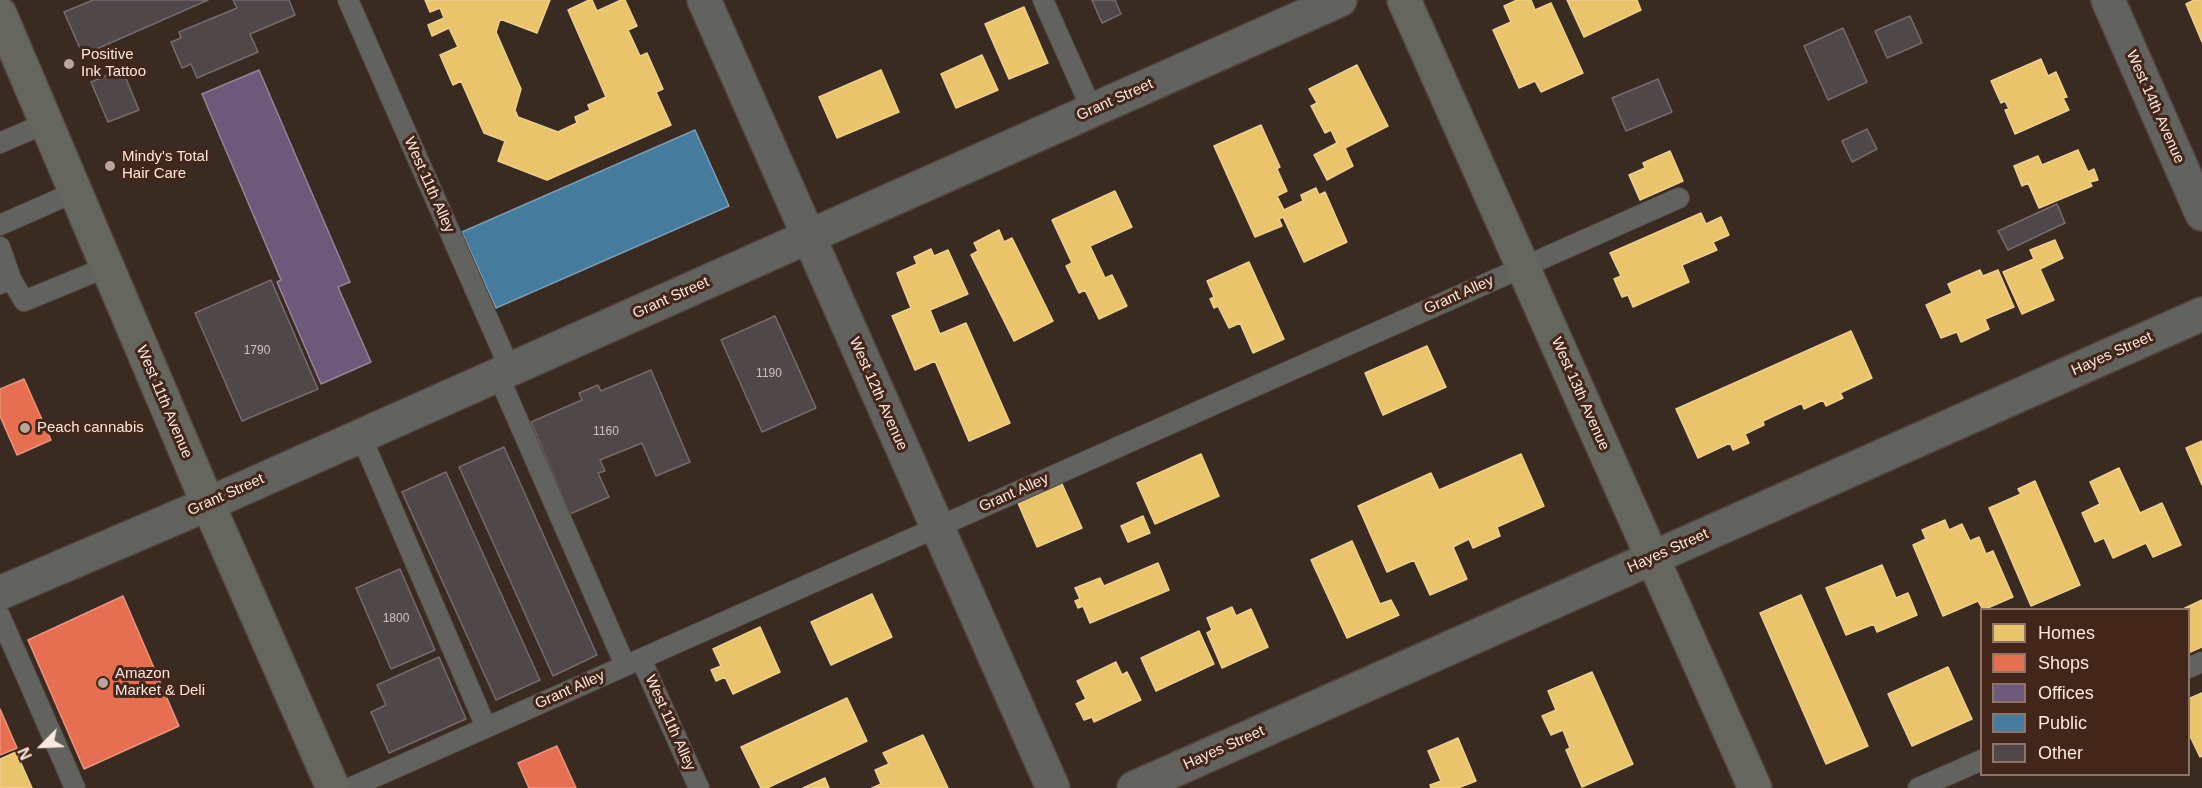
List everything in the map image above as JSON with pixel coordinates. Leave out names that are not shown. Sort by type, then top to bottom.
[{"type":"main road","name":"West 13th Avenue","points":[[1404,0],[1755,788]]},
{"type":"main road","name":"West 11th Avenue","points":[[0,14],[8,53],[46,123],[208,504],[333,788]]},
{"type":"street","name":"West 12th Avenue","points":[[704,0],[1053,788]]},
{"type":"street","name":"Grant Street","points":[[0,593],[208,504],[1340,0]]},
{"type":"street","name":"West 14th Avenue","points":[[2115,2],[2202,214]]},
{"type":"street","name":"Hayes Street","points":[[1134,788],[2202,314]]},
{"type":"lane","name":"West 11th Alley","points":[[348,0],[504,372],[633,662],[699,788]]},
{"type":"lane","points":[[1043,0],[1092,110]]},
{"type":"lane","points":[[0,143],[46,123]]},
{"type":"lane","points":[[0,225],[75,192]]},
{"type":"lane","name":"Grant Alley","points":[[350,788],[1679,198]]},
{"type":"lane","points":[[0,247],[6,282],[24,301],[107,267]]},
{"type":"lane","points":[[361,436],[486,727]]},
{"type":"lane","points":[[0,616],[75,788]]},
{"type":"lane","points":[[1918,788],[1980,761]]},
{"type":"building: Homes","points":[[425,0],[550,0],[537,33],[500,19],[496,32],[521,89],[515,110],[518,117],[558,132],[577,123],[575,117],[590,110],[588,105],[606,97],[568,10],[589,0],[592,0],[597,11],[625,0],[637,26],[628,30],[640,56],[647,53],[663,89],[656,92],[671,125],[547,180],[498,161],[505,141],[484,133],[461,81],[453,85],[440,55],[458,47],[449,28],[432,36],[428,25],[444,18],[440,8],[430,12]]},
{"type":"building: Homes","points":[[1517,0],[1531,0],[1535,10],[1551,3],[1583,73],[1541,92],[1535,81],[1519,88],[1493,30],[1511,22],[1504,6]]},
{"type":"building: Homes","points":[[1567,0],[1637,0],[1641,10],[1584,37]]},
{"type":"building: Homes","points":[[2194,0],[2202,0],[2202,42],[2186,4]]},
{"type":"building: Homes","points":[[1024,7],[1048,63],[1009,79],[985,24]]},
{"type":"building: Homes","points":[[982,55],[998,90],[956,108],[941,74]]},
{"type":"building: Homes","points":[[2041,59],[2048,76],[2056,72],[2067,97],[2063,98],[2069,110],[2015,134],[2005,110],[2009,109],[2005,101],[2001,103],[1991,81]]},
{"type":"building: Homes","points":[[1357,65],[1388,126],[1345,148],[1353,166],[1327,180],[1314,155],[1337,143],[1331,130],[1325,133],[1311,106],[1317,103],[1309,89]]},
{"type":"building: Homes","points":[[881,70],[899,112],[837,138],[819,97]]},
{"type":"building: Homes","points":[[1261,125],[1280,167],[1277,169],[1287,191],[1277,196],[1284,210],[1303,201],[1301,195],[1316,188],[1319,195],[1325,192],[1347,242],[1304,262],[1283,217],[1279,219],[1282,226],[1255,237],[1214,146]]},
{"type":"building: Homes","points":[[2078,150],[2088,172],[2094,169],[2098,180],[2090,182],[2092,186],[2039,208],[2028,183],[2022,186],[2014,166],[2038,156],[2042,165]]},
{"type":"building: Homes","points":[[1670,151],[1683,181],[1640,200],[1629,175],[1645,168],[1643,163]]},
{"type":"building: Homes","points":[[1115,191],[1132,227],[1090,246],[1105,278],[1112,275],[1127,306],[1099,319],[1085,290],[1079,293],[1066,266],[1072,263],[1052,220]]},
{"type":"building: Homes","points":[[1701,213],[1706,224],[1721,217],[1729,235],[1713,242],[1717,250],[1682,265],[1689,282],[1633,307],[1628,295],[1622,297],[1614,279],[1621,276],[1610,253]]},
{"type":"building: Homes","points":[[999,230],[1004,242],[1012,238],[1053,321],[1014,341],[971,255],[978,251],[974,243]]},
{"type":"building: Homes","points":[[2055,240],[2063,258],[2040,269],[2054,300],[2022,314],[2003,272],[2034,259],[2030,250]]},
{"type":"building: Homes","points":[[931,249],[934,256],[948,250],[968,294],[930,310],[940,334],[966,323],[1010,423],[969,441],[935,361],[915,370],[892,316],[911,308],[897,273],[917,264],[914,257]]},
{"type":"building: Homes","points":[[1249,262],[1284,339],[1253,353],[1240,323],[1229,328],[1218,306],[1214,308],[1210,299],[1214,297],[1207,281]]},
{"type":"building: Homes","points":[[1980,270],[1983,276],[1998,270],[2014,307],[1985,319],[1989,329],[1961,342],[1957,332],[1941,338],[1926,305],[1952,293],[1948,284]]},
{"type":"building: Homes","points":[[1851,331],[1872,378],[1840,393],[1843,398],[1826,406],[1823,400],[1804,409],[1802,403],[1763,421],[1764,425],[1745,434],[1749,443],[1733,450],[1730,443],[1698,458],[1676,409]]},
{"type":"building: Homes","points":[[1427,346],[1446,387],[1383,415],[1365,373]]},
{"type":"building: Homes","points":[[2202,441],[2202,485],[2186,448]]},
{"type":"building: Homes","points":[[1201,454],[1219,496],[1155,524],[1137,483]]},
{"type":"building: Homes","points":[[1521,454],[1544,506],[1497,527],[1500,536],[1473,548],[1469,539],[1453,547],[1467,579],[1430,595],[1414,560],[1387,572],[1358,506],[1431,473],[1439,490]]},
{"type":"building: Homes","points":[[2119,468],[2140,513],[2162,503],[2181,545],[2153,557],[2146,543],[2113,558],[2104,538],[2095,542],[2082,513],[2100,504],[2090,482]]},
{"type":"building: Homes","points":[[2035,481],[2080,585],[2031,606],[1989,508],[2021,494],[2018,489]]},
{"type":"building: Homes","points":[[1062,484],[1082,528],[1037,547],[1018,503]]},
{"type":"building: Homes","points":[[1143,516],[1150,533],[1128,542],[1121,526]]},
{"type":"building: Homes","points":[[1945,520],[1949,530],[1962,524],[1970,541],[1979,537],[1986,554],[1993,551],[2013,597],[1988,608],[1982,608],[1978,601],[1943,616],[1913,545],[1926,539],[1922,530]]},
{"type":"building: Homes","points":[[1352,541],[1380,604],[1391,600],[1399,615],[1347,638],[1311,560]]},
{"type":"building: Homes","points":[[1158,563],[1169,590],[1090,623],[1083,606],[1078,608],[1075,601],[1080,599],[1075,588],[1100,578],[1104,586]]},
{"type":"building: Homes","points":[[1882,565],[1896,598],[1908,593],[1917,615],[1877,632],[1874,624],[1846,635],[1826,588]]},
{"type":"building: Homes","points":[[872,594],[892,637],[831,665],[811,622]]},
{"type":"building: Homes","points":[[1801,595],[1868,746],[1826,764],[1760,613]]},
{"type":"building: Homes","points":[[2202,600],[2202,647],[2190,652],[2190,608],[2185,608]]},
{"type":"building: Homes","points":[[1232,607],[1236,616],[1251,609],[1268,647],[1222,668],[1207,633],[1212,630],[1207,618]]},
{"type":"building: Homes","points":[[760,627],[780,672],[733,694],[725,677],[716,681],[711,670],[721,666],[713,649]]},
{"type":"building: Homes","points":[[1199,631],[1214,664],[1156,691],[1141,658]]},
{"type":"building: Homes","points":[[1116,662],[1122,675],[1127,672],[1141,700],[1094,722],[1092,717],[1084,720],[1076,704],[1086,699],[1077,681]]},
{"type":"building: Homes","points":[[1948,667],[1972,719],[1912,746],[1888,694]]},
{"type":"building: Homes","points":[[1592,672],[1633,764],[1582,787],[1566,750],[1570,748],[1563,730],[1551,735],[1542,716],[1556,710],[1548,691]]},
{"type":"building: Homes","points":[[2202,693],[2202,756],[2200,757],[2190,736],[2190,698]]},
{"type":"building: Homes","points":[[847,698],[867,741],[767,788],[761,788],[741,747]]},
{"type":"building: Homes","points":[[923,735],[948,788],[872,788],[881,784],[875,770],[889,764],[883,753]]},
{"type":"building: Homes","points":[[1458,738],[1476,781],[1458,788],[1431,788],[1430,785],[1441,781],[1428,751]]},
{"type":"building: Homes","points":[[16,752],[32,788],[0,788],[0,759]]},
{"type":"building: Homes","points":[[825,778],[829,788],[803,788]]},
{"type":"building: Shops","name":"Peach cannabis","points":[[24,379],[51,440],[17,455],[0,416],[0,389]]},
{"type":"building: Shops","name":"Amazon Market & Deli","points":[[123,596],[179,726],[84,769],[28,640]]},
{"type":"building: Shops","points":[[0,709],[17,748],[0,755]]},
{"type":"building: Shops","points":[[557,746],[576,788],[529,788],[518,763]]},
{"type":"building: Offices","points":[[259,70],[350,282],[338,287],[371,362],[321,384],[277,282],[281,280],[202,94]]},
{"type":"building: Public","points":[[695,130],[729,206],[496,308],[462,232]]},
{"type":"building: Other","points":[[93,0],[208,0],[83,55],[64,12]]},
{"type":"building: Other","points":[[233,0],[289,0],[295,15],[250,34],[258,52],[197,78],[191,64],[182,68],[171,42],[181,38],[179,32],[237,8]]},
{"type":"building: Other","points":[[1092,0],[1115,0],[1121,14],[1102,23]]},
{"type":"building: Other","points":[[1910,16],[1922,43],[1887,58],[1875,31]]},
{"type":"building: Other","points":[[1843,28],[1867,82],[1828,100],[1804,46]]},
{"type":"building: Other","points":[[122,69],[139,110],[108,122],[91,82]]},
{"type":"building: Other","points":[[1658,79],[1672,112],[1626,131],[1612,98]]},
{"type":"building: Other","points":[[1867,129],[1877,149],[1852,162],[1842,141]]},
{"type":"building: Other","points":[[2057,204],[2065,223],[2008,250],[1998,231]]},
{"type":"building: Other","points":[[271,280],[318,389],[242,421],[195,313]]},
{"type":"building: Other","points":[[775,316],[816,408],[762,432],[721,340]]},
{"type":"building: Other","points":[[651,370],[690,462],[656,476],[642,443],[600,460],[605,471],[598,473],[609,497],[570,514],[531,422],[582,400],[579,393],[598,385],[601,391]]},
{"type":"building: Other","points":[[504,447],[597,655],[553,676],[459,467]]},
{"type":"building: Other","points":[[446,472],[540,680],[496,700],[402,492]]},
{"type":"building: Other","points":[[400,569],[435,650],[391,669],[356,588]]},
{"type":"building: Other","points":[[439,657],[466,719],[389,753],[371,712],[386,705],[377,685]]},
{"type":"place","name":"Positive Ink Tattoo","points":[[69,64]]},
{"type":"place","name":"Mindy's Total Hair Care","points":[[110,166]]},
{"type":"place","name":"Peach cannabis","points":[[25,428]]},
{"type":"place","name":"Amazon Market & Deli","points":[[103,683]]}]
